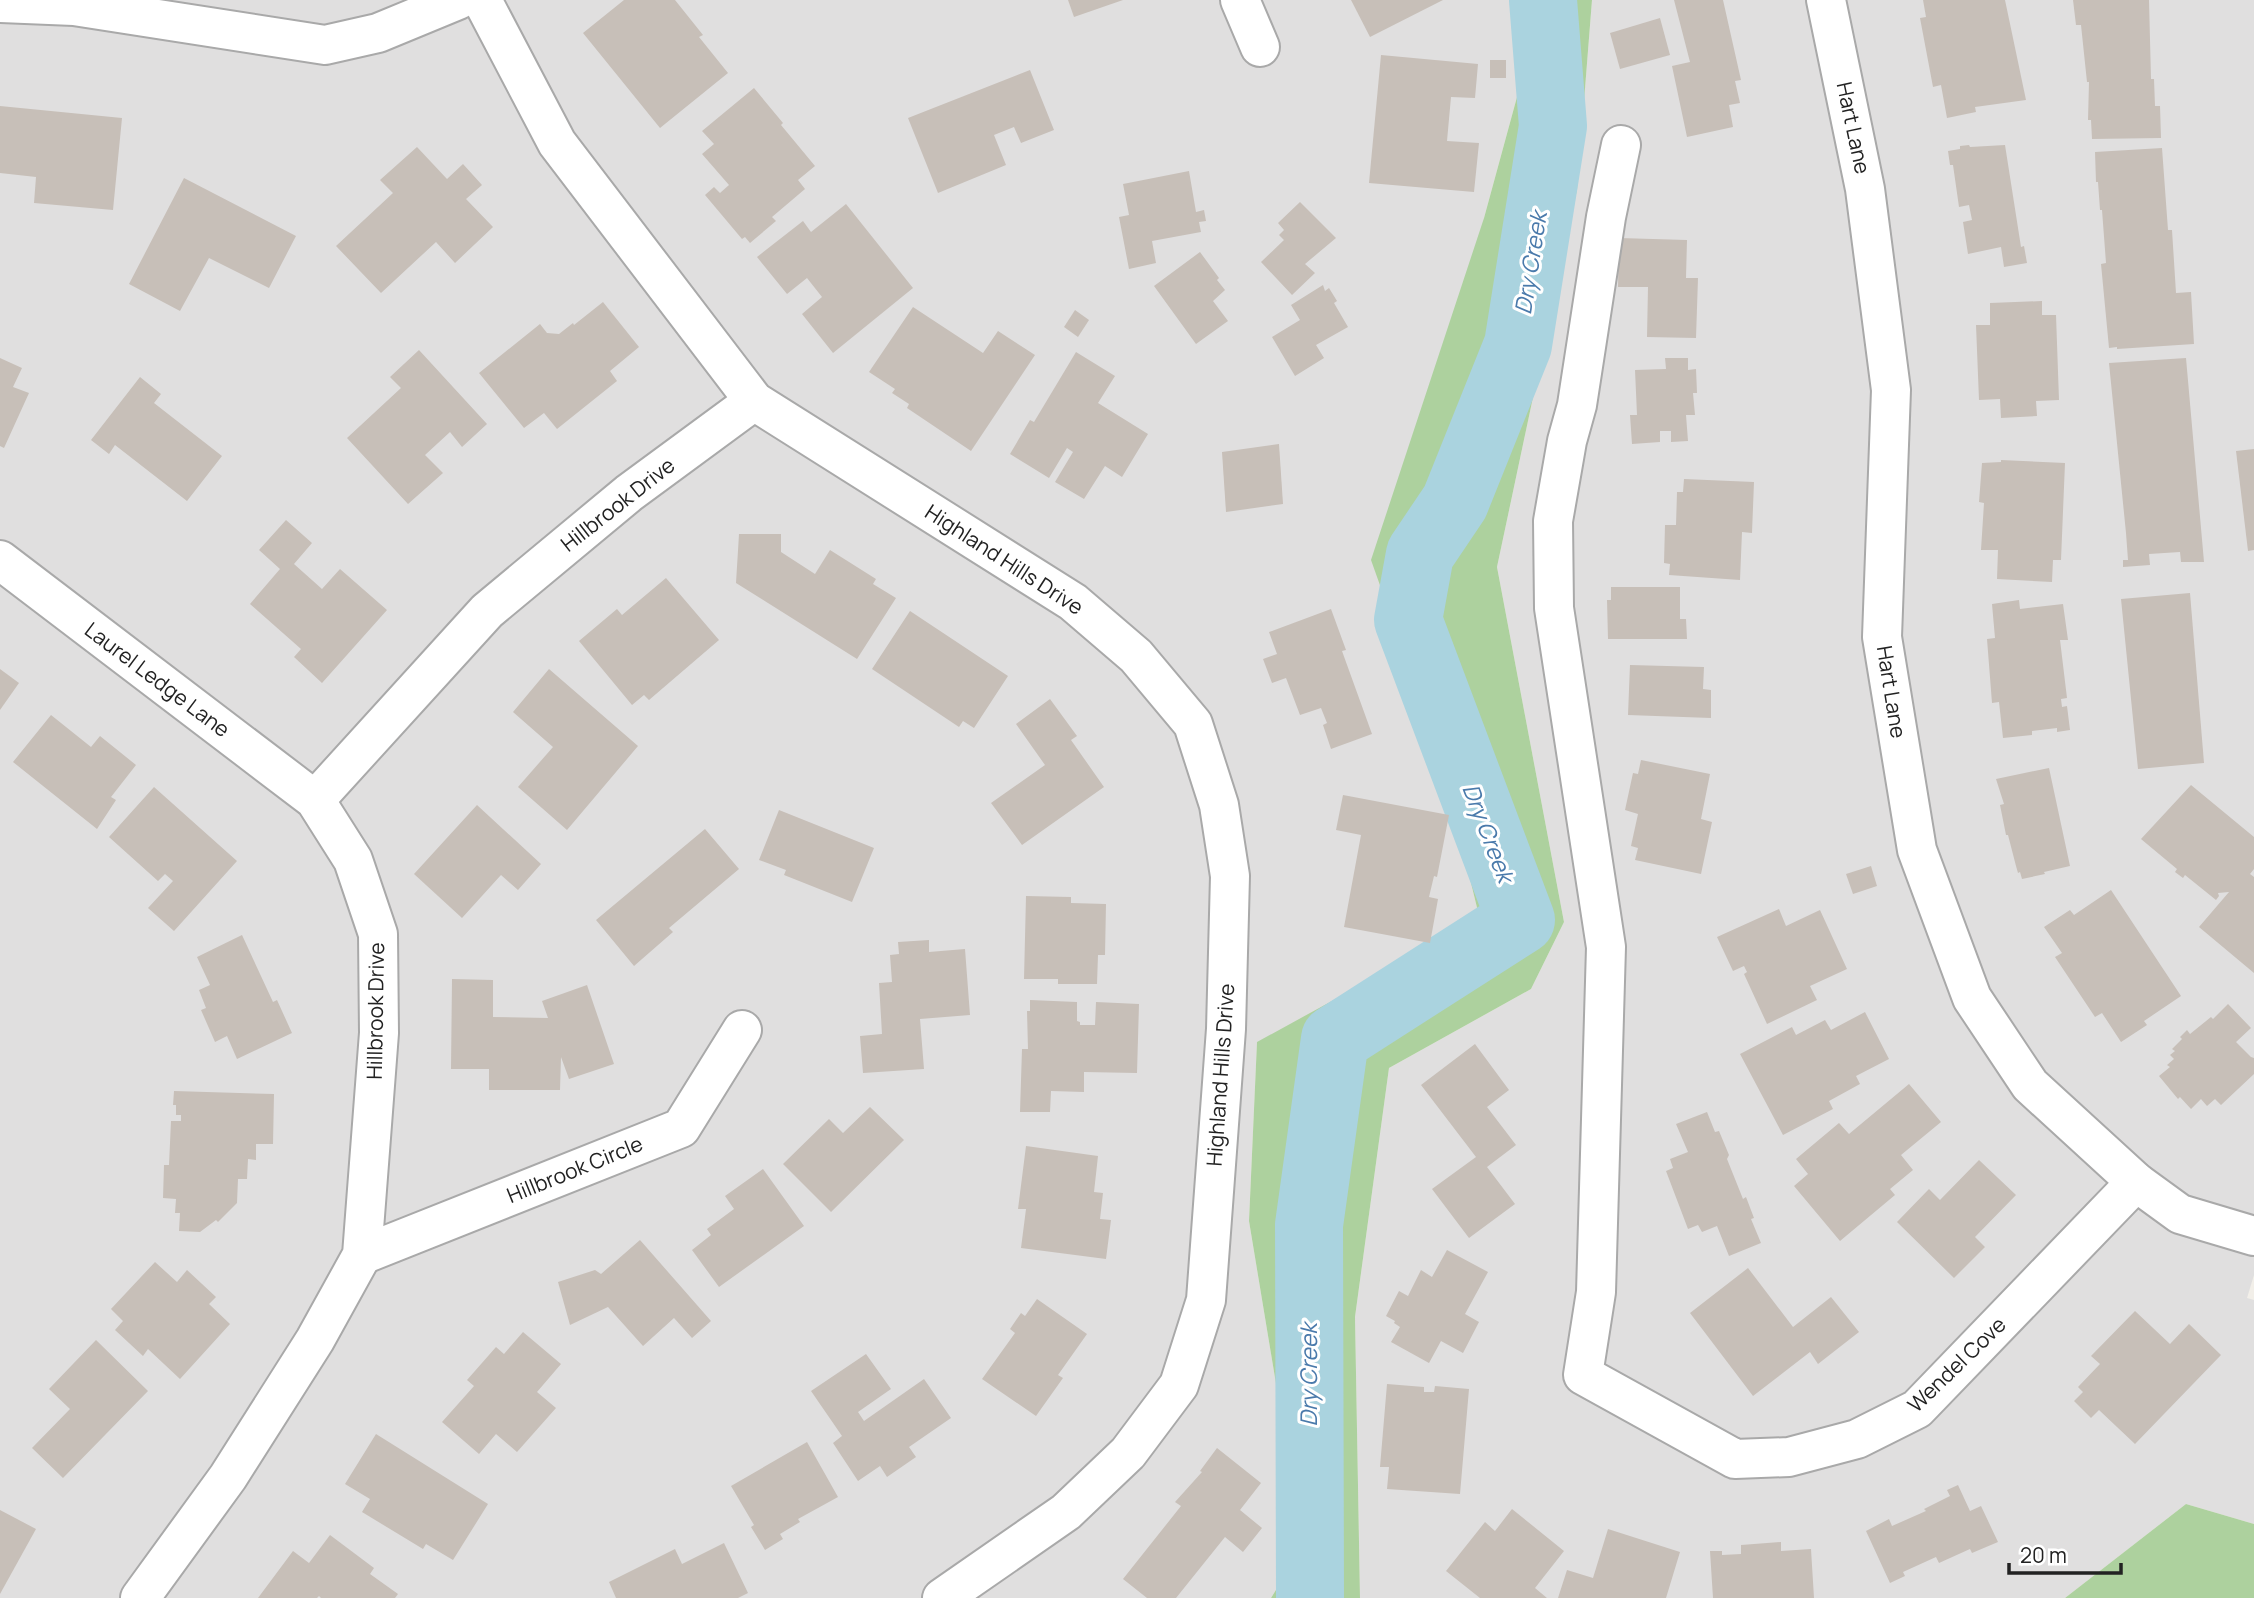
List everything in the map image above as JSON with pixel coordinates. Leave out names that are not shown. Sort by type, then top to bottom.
[{"type":"street","points":[[0,3],[74,6],[325,45],[378,33],[458,0]]},
{"type":"street","name":"Highland Hills Drive","points":[[482,0],[557,143],[754,401],[1073,602],[1136,656],[1193,724],[1219,805],[1230,876],[1226,1029],[1206,1300],[1179,1385],[1128,1453],[1066,1512],[943,1598]]},
{"type":"street","points":[[1240,0],[1260,47]]},
{"type":"street","name":"Hart Lane","points":[[1826,0],[1865,189],[1891,390],[1882,637],[1917,850],[1972,998],[2030,1085],[2136,1182],[2180,1214],[2254,1236]]},
{"type":"street","name":"Wendel Cove","points":[[1621,145],[1606,217],[1577,405],[1567,441],[1553,521],[1554,608],[1606,947],[1597,1292],[1583,1375],[1735,1459],[1789,1457],[1857,1439],[1917,1409],[2136,1182]]},
{"type":"street","name":"Hillbrook Drive","points":[[140,1598],[228,1477],[315,1340],[362,1255],[379,1033],[378,934],[353,860],[315,800],[487,611],[629,494],[754,401]]},
{"type":"street","name":"Laurel Ledge Lane","points":[[0,560],[315,800]]},
{"type":"street","name":"Hillbrook Circle","points":[[362,1255],[681,1128],[742,1030]]},
{"type":"shaded area","points":[[0,0],[1510,0],[1523,75],[1484,218],[1439,751],[1480,920],[1257,1043],[1249,1221],[1283,1426],[1279,1585],[1271,1598],[0,1598]]},
{"type":"shaded area","points":[[1592,0],[2254,0],[2254,1275],[2247,1298],[2254,1300],[2254,1524],[2186,1504],[2065,1598],[1360,1598],[1355,1317],[1389,1068],[1531,989],[1564,922],[1497,567],[1577,190]]},
{"type":"green space","points":[[1510,0],[1592,0],[1577,190],[1497,567],[1564,922],[1531,989],[1389,1068],[1355,1317],[1360,1598],[1271,1598],[1279,1585],[1283,1426],[1249,1221],[1257,1042],[1480,920],[1439,751],[1371,560],[1484,218],[1523,75]]},
{"type":"green space","points":[[2186,1504],[2254,1524],[2254,1598],[2065,1598]]},
{"type":"building","points":[[624,0],[675,0],[703,35],[699,37],[728,73],[660,128],[583,33]]},
{"type":"building","points":[[1068,0],[1123,0],[1074,17]]},
{"type":"building","points":[[1351,0],[1443,0],[1370,37]]},
{"type":"building","points":[[1674,0],[1723,0],[1741,80],[1735,81],[1740,103],[1729,105],[1733,127],[1687,137],[1672,66],[1690,62]]},
{"type":"building","points":[[1923,0],[2005,0],[2026,100],[1975,107],[1976,112],[1947,118],[1941,85],[1933,87],[1920,18],[1926,17]]},
{"type":"building","points":[[2073,0],[2149,0],[2151,79],[2154,79],[2155,106],[2160,106],[2161,138],[2092,139],[2091,120],[2088,120],[2089,82],[2081,25],[2076,25]]},
{"type":"building","points":[[1660,18],[1670,55],[1620,69],[1610,33]]},
{"type":"building","points":[[1381,55],[1478,64],[1475,98],[1451,97],[1447,141],[1479,143],[1474,192],[1369,183]]},
{"type":"building","points":[[1490,60],[1506,60],[1506,78],[1490,78]]},
{"type":"building","points":[[1030,70],[1054,130],[1021,143],[1014,127],[994,135],[1006,165],[938,193],[908,118]]},
{"type":"building","points":[[754,88],[815,166],[798,180],[805,189],[772,217],[776,221],[750,243],[745,237],[742,239],[705,195],[714,187],[720,193],[729,185],[702,154],[714,144],[702,131]]},
{"type":"building","points":[[0,106],[122,118],[113,210],[34,203],[36,177],[0,173]]},
{"type":"building","points":[[1969,145],[2005,145],[2021,247],[2024,246],[2027,263],[2004,267],[2001,247],[1968,254],[1963,222],[1972,220],[1969,205],[1959,207],[1953,165],[1950,165],[1948,151]]},
{"type":"building","points":[[417,147],[447,179],[463,164],[482,185],[466,199],[493,227],[455,263],[436,242],[381,293],[336,246],[393,193],[380,180]]},
{"type":"building","points":[[2162,148],[2176,293],[2191,292],[2194,344],[2109,348],[2101,264],[2106,263],[2095,152]]},
{"type":"building","points":[[1189,171],[1196,212],[1204,210],[1206,221],[1199,222],[1201,232],[1152,241],[1156,263],[1129,269],[1119,217],[1129,215],[1123,184]]},
{"type":"building","points":[[184,178],[296,236],[269,288],[209,258],[180,311],[129,284]]},
{"type":"building","points":[[1300,202],[1336,238],[1305,264],[1315,273],[1292,295],[1261,262],[1284,240],[1279,235],[1284,230],[1278,223]]},
{"type":"building","points":[[846,204],[913,288],[833,353],[802,314],[822,297],[807,278],[787,294],[757,257],[803,221],[811,232]]},
{"type":"building","points":[[1619,238],[1687,240],[1686,278],[1698,278],[1696,338],[1647,337],[1648,287],[1618,287]]},
{"type":"building","points":[[1200,252],[1225,290],[1213,301],[1228,321],[1196,344],[1154,286]]},
{"type":"building","points":[[1323,285],[1325,291],[1329,288],[1337,301],[1334,303],[1348,327],[1316,345],[1324,358],[1295,376],[1272,337],[1300,320],[1291,305]]},
{"type":"building","points":[[2042,301],[2042,315],[2056,315],[2059,400],[2036,401],[2037,416],[2001,418],[2000,399],[1979,400],[1976,325],[1990,325],[1990,303]]},
{"type":"building","points":[[603,302],[639,347],[610,371],[617,381],[557,429],[544,413],[524,428],[479,373],[540,324],[547,333],[559,334]]},
{"type":"building","points":[[913,307],[983,353],[998,331],[1035,355],[971,451],[907,408],[909,404],[892,393],[895,389],[869,372]]},
{"type":"building","points":[[1075,310],[1089,320],[1078,337],[1064,327]]},
{"type":"building","points":[[419,350],[487,424],[462,447],[450,432],[425,455],[443,473],[408,504],[347,438],[401,388],[390,377]]},
{"type":"building","points":[[1076,352],[1115,376],[1098,403],[1148,434],[1122,477],[1105,466],[1084,499],[1055,482],[1073,452],[1067,448],[1049,478],[1010,454],[1030,420],[1034,422]]},
{"type":"building","points":[[0,358],[22,368],[13,387],[29,393],[4,448],[0,446]]},
{"type":"building","points":[[1665,358],[1688,358],[1688,370],[1696,369],[1697,393],[1693,393],[1695,415],[1686,415],[1688,441],[1671,442],[1671,431],[1660,431],[1660,442],[1632,444],[1630,415],[1637,415],[1635,370],[1666,369]]},
{"type":"building","points":[[2186,358],[2204,562],[2181,562],[2180,552],[2149,554],[2150,565],[2123,567],[2123,560],[2128,560],[2109,363]]},
{"type":"building","points":[[140,377],[161,394],[154,403],[222,456],[187,501],[115,445],[109,454],[91,440]]},
{"type":"building","points":[[1279,444],[1283,504],[1226,512],[1222,452]]},
{"type":"building","points":[[2254,449],[2254,550],[2248,551],[2236,451]]},
{"type":"building","points":[[2001,460],[2065,463],[2061,560],[2053,560],[2052,582],[1997,579],[1998,550],[1981,550],[1984,503],[1979,502],[1982,463]]},
{"type":"building","points":[[1684,479],[1754,482],[1752,533],[1742,532],[1740,580],[1669,575],[1670,564],[1664,563],[1665,525],[1676,525],[1677,492],[1683,492]]},
{"type":"building","points":[[286,520],[312,543],[294,564],[322,589],[340,569],[387,610],[322,683],[294,657],[301,649],[250,604],[280,569],[259,550]]},
{"type":"building","points":[[739,534],[781,534],[781,552],[815,574],[830,550],[876,579],[873,584],[896,598],[857,659],[736,583]]},
{"type":"building","points":[[666,578],[719,640],[649,700],[644,695],[632,705],[579,641],[617,609],[622,615]]},
{"type":"building","points":[[1611,587],[1680,587],[1680,619],[1686,619],[1687,639],[1608,639],[1607,600],[1611,600]]},
{"type":"building","points":[[2190,593],[2204,763],[2138,769],[2121,599]]},
{"type":"building","points":[[2019,600],[2020,609],[2063,604],[2068,640],[2060,640],[2067,698],[2061,699],[2062,707],[2067,706],[2070,730],[2057,732],[2057,728],[2032,731],[2032,735],[2003,738],[1999,702],[1992,703],[1987,639],[1995,638],[1992,604]]},
{"type":"building","points":[[1331,609],[1346,650],[1342,651],[1372,734],[1331,749],[1323,725],[1327,723],[1321,708],[1300,715],[1286,678],[1272,683],[1263,659],[1277,654],[1269,632]]},
{"type":"building","points":[[910,611],[1008,676],[974,728],[963,721],[959,727],[872,669]]},
{"type":"building","points":[[1630,665],[1704,667],[1703,689],[1711,690],[1711,718],[1628,715]]},
{"type":"building","points":[[0,669],[19,683],[0,710]]},
{"type":"building","points":[[549,669],[638,746],[567,830],[518,787],[553,747],[513,712]]},
{"type":"building","points":[[1050,699],[1077,736],[1071,740],[1104,787],[1022,845],[991,803],[1045,765],[1016,724]]},
{"type":"building","points":[[51,715],[91,747],[100,736],[136,765],[111,797],[116,800],[97,829],[13,762]]},
{"type":"building","points":[[1641,760],[1710,774],[1701,819],[1712,822],[1701,874],[1635,860],[1638,848],[1631,846],[1638,814],[1625,810],[1633,773],[1638,774]]},
{"type":"building","points":[[2049,768],[2070,866],[2022,879],[2006,835],[2000,805],[2004,804],[1996,779]]},
{"type":"building","points":[[2191,785],[2254,837],[2254,869],[2250,874],[2254,877],[2254,973],[2199,927],[2229,892],[2218,893],[2216,900],[2185,875],[2183,878],[2175,872],[2177,869],[2141,839]]},
{"type":"building","points":[[154,787],[237,861],[174,931],[148,908],[173,881],[165,874],[158,881],[109,837]]},
{"type":"building","points":[[1343,795],[1449,815],[1437,877],[1434,876],[1429,897],[1438,899],[1430,943],[1344,927],[1361,835],[1336,830]]},
{"type":"building","points":[[477,805],[541,864],[518,890],[501,875],[462,918],[414,874]]},
{"type":"building","points":[[779,810],[874,848],[852,902],[784,875],[786,870],[759,860]]},
{"type":"building","points":[[705,829],[739,869],[669,928],[673,932],[634,966],[596,920]]},
{"type":"building","points":[[1871,866],[1877,886],[1853,894],[1846,874]]},
{"type":"building","points":[[2111,890],[2181,996],[2144,1021],[2147,1025],[2121,1042],[2102,1013],[2095,1017],[2055,957],[2062,953],[2044,927],[2070,910],[2074,915]]},
{"type":"building","points":[[1026,896],[1071,897],[1071,903],[1106,904],[1105,955],[1098,955],[1097,984],[1058,984],[1058,979],[1024,979]]},
{"type":"building","points":[[1779,909],[1786,926],[1820,910],[1847,969],[1810,986],[1817,1000],[1767,1024],[1744,974],[1747,972],[1744,966],[1733,971],[1717,937]]},
{"type":"building","points":[[242,935],[273,1002],[277,1000],[292,1033],[237,1059],[227,1036],[215,1042],[201,1010],[206,1008],[199,990],[210,985],[197,957]]},
{"type":"building","points":[[929,940],[929,952],[965,949],[970,1015],[920,1019],[924,1069],[863,1073],[860,1036],[882,1034],[879,983],[892,982],[890,955],[899,954],[898,942]]},
{"type":"building","points":[[452,979],[493,980],[493,1017],[548,1018],[542,1001],[587,985],[614,1064],[569,1079],[561,1057],[560,1090],[489,1090],[489,1069],[451,1069]]},
{"type":"building","points":[[1030,1000],[1077,1002],[1077,1021],[1080,1025],[1095,1025],[1096,1002],[1139,1004],[1137,1073],[1084,1072],[1084,1092],[1051,1091],[1050,1112],[1020,1112],[1022,1049],[1028,1049],[1027,1011],[1030,1011]]},
{"type":"building","points":[[2228,1004],[2251,1028],[2236,1042],[2254,1058],[2254,1074],[2221,1105],[2215,1099],[2207,1106],[2201,1099],[2191,1109],[2180,1097],[2178,1099],[2159,1076],[2170,1067],[2167,1065],[2174,1059],[2170,1055],[2175,1051],[2172,1049],[2182,1039],[2180,1037],[2187,1030],[2190,1034],[2211,1017],[2213,1019]]},
{"type":"building","points":[[1865,1012],[1889,1059],[1856,1076],[1860,1084],[1829,1101],[1833,1109],[1783,1135],[1740,1054],[1792,1027],[1796,1035],[1825,1020],[1831,1030]]},
{"type":"building","points":[[1475,1044],[1509,1090],[1487,1107],[1516,1145],[1487,1167],[1515,1204],[1469,1238],[1432,1189],[1476,1157],[1421,1085]]},
{"type":"building","points":[[1909,1084],[1941,1122],[1901,1155],[1913,1170],[1890,1189],[1895,1195],[1840,1241],[1794,1186],[1808,1174],[1796,1159],[1839,1123],[1849,1134]]},
{"type":"building","points":[[174,1091],[274,1094],[273,1144],[256,1144],[256,1160],[248,1159],[247,1179],[238,1179],[237,1203],[218,1222],[216,1220],[200,1232],[179,1231],[180,1213],[175,1213],[176,1199],[163,1198],[164,1165],[169,1165],[171,1121],[181,1121],[181,1115],[176,1115],[176,1105],[173,1105]]},
{"type":"building","points":[[870,1107],[904,1140],[831,1212],[783,1164],[829,1119],[843,1133]]},
{"type":"building","points":[[1707,1112],[1729,1155],[1727,1159],[1743,1199],[1746,1197],[1761,1243],[1729,1256],[1717,1226],[1702,1232],[1698,1225],[1688,1229],[1666,1171],[1673,1168],[1670,1159],[1688,1152],[1676,1124]]},
{"type":"building","points":[[1026,1146],[1098,1156],[1094,1192],[1103,1193],[1100,1219],[1111,1220],[1106,1259],[1021,1248],[1026,1209],[1018,1209]]},
{"type":"building","points":[[1979,1160],[2016,1195],[1975,1237],[1985,1247],[1954,1278],[1897,1222],[1929,1189],[1940,1200]]},
{"type":"building","points":[[763,1169],[804,1226],[719,1287],[692,1250],[711,1235],[707,1229],[734,1209],[725,1196]]},
{"type":"building","points":[[640,1240],[711,1321],[692,1338],[674,1318],[643,1346],[608,1307],[570,1325],[558,1282],[595,1270],[601,1274]]},
{"type":"building","points":[[1447,1250],[1488,1272],[1465,1314],[1479,1322],[1463,1353],[1441,1341],[1429,1363],[1391,1342],[1400,1327],[1386,1316],[1399,1291],[1408,1296],[1421,1270],[1432,1277]]},
{"type":"building","points":[[155,1262],[177,1282],[187,1270],[216,1297],[209,1304],[230,1324],[180,1379],[148,1349],[143,1356],[115,1330],[123,1321],[111,1309]]},
{"type":"building","points":[[1748,1268],[1793,1327],[1831,1297],[1859,1332],[1818,1364],[1810,1352],[1753,1396],[1690,1313]]},
{"type":"building","points":[[1037,1299],[1087,1334],[1058,1375],[1063,1378],[1036,1416],[982,1379],[1015,1333],[1010,1329],[1021,1313],[1025,1316]]},
{"type":"building","points":[[2135,1311],[2170,1344],[2189,1324],[2221,1355],[2135,1444],[2099,1410],[2091,1418],[2074,1401],[2083,1392],[2078,1387],[2100,1364],[2091,1356]]},
{"type":"building","points":[[523,1332],[561,1364],[537,1392],[556,1408],[517,1452],[496,1434],[479,1454],[442,1422],[474,1386],[467,1380],[496,1347],[504,1354]]},
{"type":"building","points":[[96,1340],[148,1391],[63,1478],[32,1448],[70,1409],[49,1389]]},
{"type":"building","points":[[866,1354],[891,1389],[858,1412],[864,1421],[924,1379],[951,1418],[909,1447],[916,1457],[887,1477],[880,1466],[858,1481],[833,1443],[842,1436],[811,1391]]},
{"type":"building","points":[[1387,1384],[1424,1387],[1424,1392],[1434,1392],[1435,1386],[1469,1389],[1460,1494],[1387,1489],[1389,1467],[1380,1467]]},
{"type":"building","points":[[376,1434],[488,1504],[453,1560],[426,1544],[423,1549],[362,1512],[370,1499],[345,1484]]},
{"type":"building","points":[[807,1442],[838,1497],[798,1519],[800,1522],[780,1534],[783,1539],[765,1550],[731,1486]]},
{"type":"building","points":[[1217,1448],[1261,1483],[1240,1510],[1262,1528],[1243,1552],[1225,1537],[1176,1598],[1147,1598],[1123,1579],[1181,1506],[1175,1502],[1202,1472],[1200,1471]]},
{"type":"building","points":[[1958,1485],[1970,1511],[1981,1506],[1998,1542],[1972,1553],[1970,1549],[1939,1563],[1936,1557],[1903,1572],[1905,1576],[1890,1583],[1866,1531],[1889,1519],[1892,1526],[1926,1511],[1924,1509],[1950,1496],[1947,1490]]},
{"type":"building","points":[[1512,1509],[1564,1551],[1535,1588],[1547,1598],[1480,1598],[1446,1571],[1485,1522],[1495,1531]]},
{"type":"building","points":[[0,1510],[36,1529],[0,1594]]},
{"type":"building","points":[[1608,1529],[1680,1552],[1666,1598],[1558,1598],[1567,1570],[1593,1578]]},
{"type":"building","points":[[330,1535],[374,1568],[370,1574],[398,1594],[395,1598],[258,1598],[293,1551],[309,1563]]},
{"type":"building","points":[[1781,1542],[1781,1551],[1811,1549],[1814,1598],[1713,1598],[1710,1551],[1722,1551],[1722,1555],[1741,1554],[1741,1545]]},
{"type":"building","points":[[724,1543],[748,1593],[738,1598],[616,1598],[609,1582],[675,1549],[682,1564]]},
{"type":"waterway","name":"Dry Creek","points":[[1310,1598],[1309,1225],[1335,1039],[1521,920],[1408,620],[1420,554],[1455,502],[1518,345],[1553,126],[1543,0]]}]
